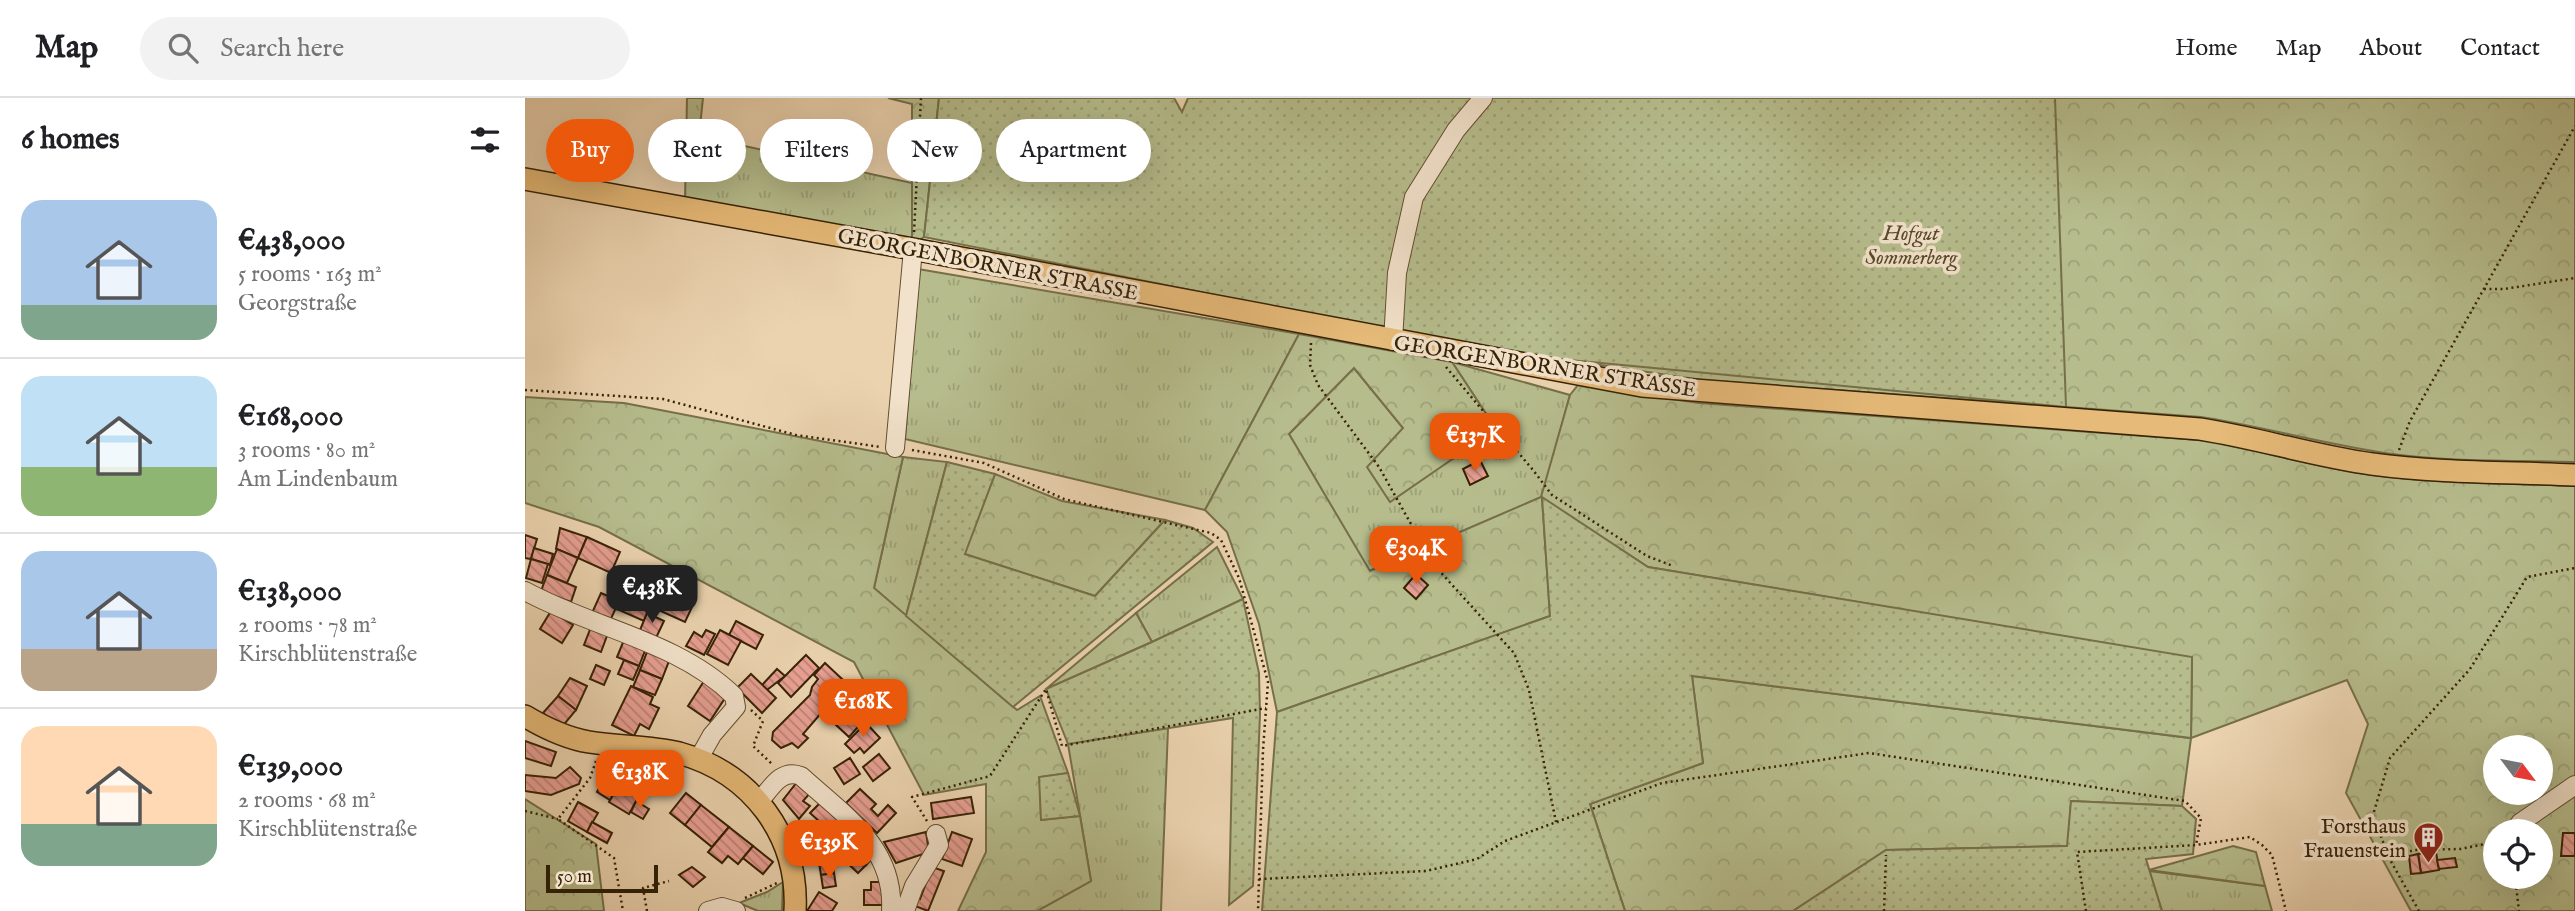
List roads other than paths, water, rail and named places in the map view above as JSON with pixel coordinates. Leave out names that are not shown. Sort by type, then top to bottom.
[{"type":"main road","name":"GEORGENBORNER STRASSE","points":[[525,179],[1641,386],[2200,429],[2273,442],[2344,459],[2393,466],[2575,474]]},
{"type":"main road","points":[[525,716],[554,732],[602,744],[664,750],[698,760],[735,780],[759,802],[780,831],[795,872],[795,911]]},
{"type":"street","points":[[1394,341],[1397,273],[1414,198],[1456,130],[1483,98]]},
{"type":"street","points":[[895,447],[913,249]]},
{"type":"street","points":[[525,592],[638,637],[712,678],[734,696],[736,702],[733,711],[712,735],[698,760]]},
{"type":"street","points":[[759,802],[783,775],[792,772],[801,776],[873,845],[884,861],[893,892],[891,911]]},
{"type":"street","points":[[2526,819],[2575,785]]},
{"type":"street","points":[[905,911],[914,886],[939,845],[936,834]]},
{"type":"place","name":"Forsthaus Frauenstein","points":[[2429,865]]},
{"type":"park label","name":"Hofgut Sommerberg","points":[[1911,245]]}]
